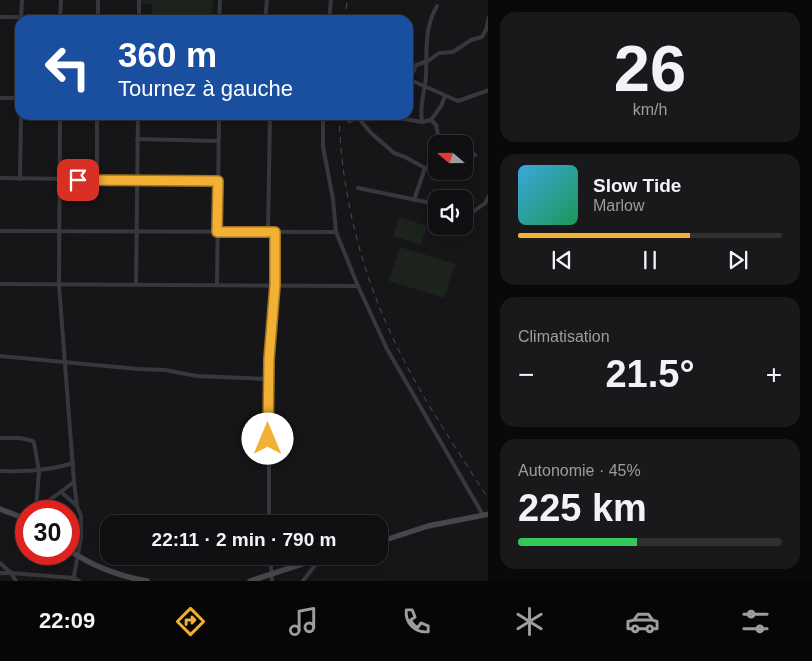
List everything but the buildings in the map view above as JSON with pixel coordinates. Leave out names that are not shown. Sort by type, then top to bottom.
[{"type":"street","points":[[21,15],[22,0]]},
{"type":"street","points":[[60,0],[60,15]]},
{"type":"street","points":[[98,0],[98,15]]},
{"type":"street","points":[[139,0],[139,15]]},
{"type":"street","points":[[220,0],[220,15]]},
{"type":"street","points":[[266,15],[267,0]]},
{"type":"street","points":[[330,15],[331,0]]},
{"type":"street","points":[[422,122],[420,108],[426,76],[425,62],[428,27],[431,16],[437,6]]},
{"type":"street","points":[[0,17],[15,18]]},
{"type":"street","points":[[413,73],[416,66],[439,53],[453,52],[471,40],[482,37],[486,30],[488,17]]},
{"type":"street","points":[[413,83],[458,101],[488,90]]},
{"type":"street","points":[[404,120],[422,122],[431,120],[442,106],[445,96]]},
{"type":"street","points":[[0,98],[15,98]]},
{"type":"street","points":[[20,179],[21,120]]},
{"type":"street","points":[[60,120],[59,285],[77,500]]},
{"type":"street","points":[[96,180],[97,120]]},
{"type":"street","points":[[136,285],[138,120]]},
{"type":"street","points":[[217,285],[218,120]]},
{"type":"street","points":[[268,232],[270,120]]},
{"type":"street","points":[[323,120],[323,147],[333,199],[336,232],[358,286],[387,349],[485,514],[428,526],[388,539]]},
{"type":"street","points":[[360,120],[371,133],[394,153],[425,168]]},
{"type":"street","points":[[431,120],[436,125],[438,135]]},
{"type":"street","points":[[137,139],[218,141]]},
{"type":"street","points":[[414,200],[425,168],[428,167]]},
{"type":"street","points":[[0,178],[218,181]]},
{"type":"street","points":[[358,188],[428,203]]},
{"type":"street","points":[[473,212],[485,203],[488,196]]},
{"type":"street","points":[[0,231],[336,232]]},
{"type":"street","points":[[269,515],[268,379],[275,285],[275,232]]},
{"type":"street","points":[[0,284],[358,286]]},
{"type":"street","points":[[0,356],[165,370],[197,376],[268,379]]},
{"type":"street","points":[[0,438],[20,438],[33,441],[39,470],[36,500]]},
{"type":"street","points":[[0,471],[22,472],[73,463]]},
{"type":"street","points":[[49,500],[74,482]]},
{"type":"street","points":[[61,492],[71,500]]},
{"type":"street","points":[[0,509],[15,515]]},
{"type":"street","points":[[80,511],[82,516],[80,544]]},
{"type":"street","points":[[80,557],[125,579],[147,581]]},
{"type":"street","points":[[0,563],[11,573],[16,581]]},
{"type":"street","points":[[74,580],[76,565]]},
{"type":"street","points":[[270,565],[271,578]]},
{"type":"street","points":[[250,581],[271,578],[304,565]]},
{"type":"street","points":[[303,581],[317,565]]},
{"type":"street","points":[[0,573],[45,576],[79,581]]},
{"type":"street","points":[[29,581],[31,575]]},
{"type":"street","points":[[45,576],[49,581]]},
{"type":"shaded area","points":[[139,0],[213,0],[212,15],[152,15],[152,4],[139,4]]},
{"type":"shaded area","points":[[399,217],[427,226],[421,245],[393,236]]},
{"type":"shaded area","points":[[400,247],[455,264],[444,298],[389,281]]},
{"type":"railway","points":[[346,15],[347,0]]},
{"type":"railway","points":[[339,120],[348,200],[370,283],[392,336],[413,378],[488,498]]},
{"type":"route","points":[[78,180],[218,181],[217,232],[275,232],[275,285],[269,359],[268,439]]}]
